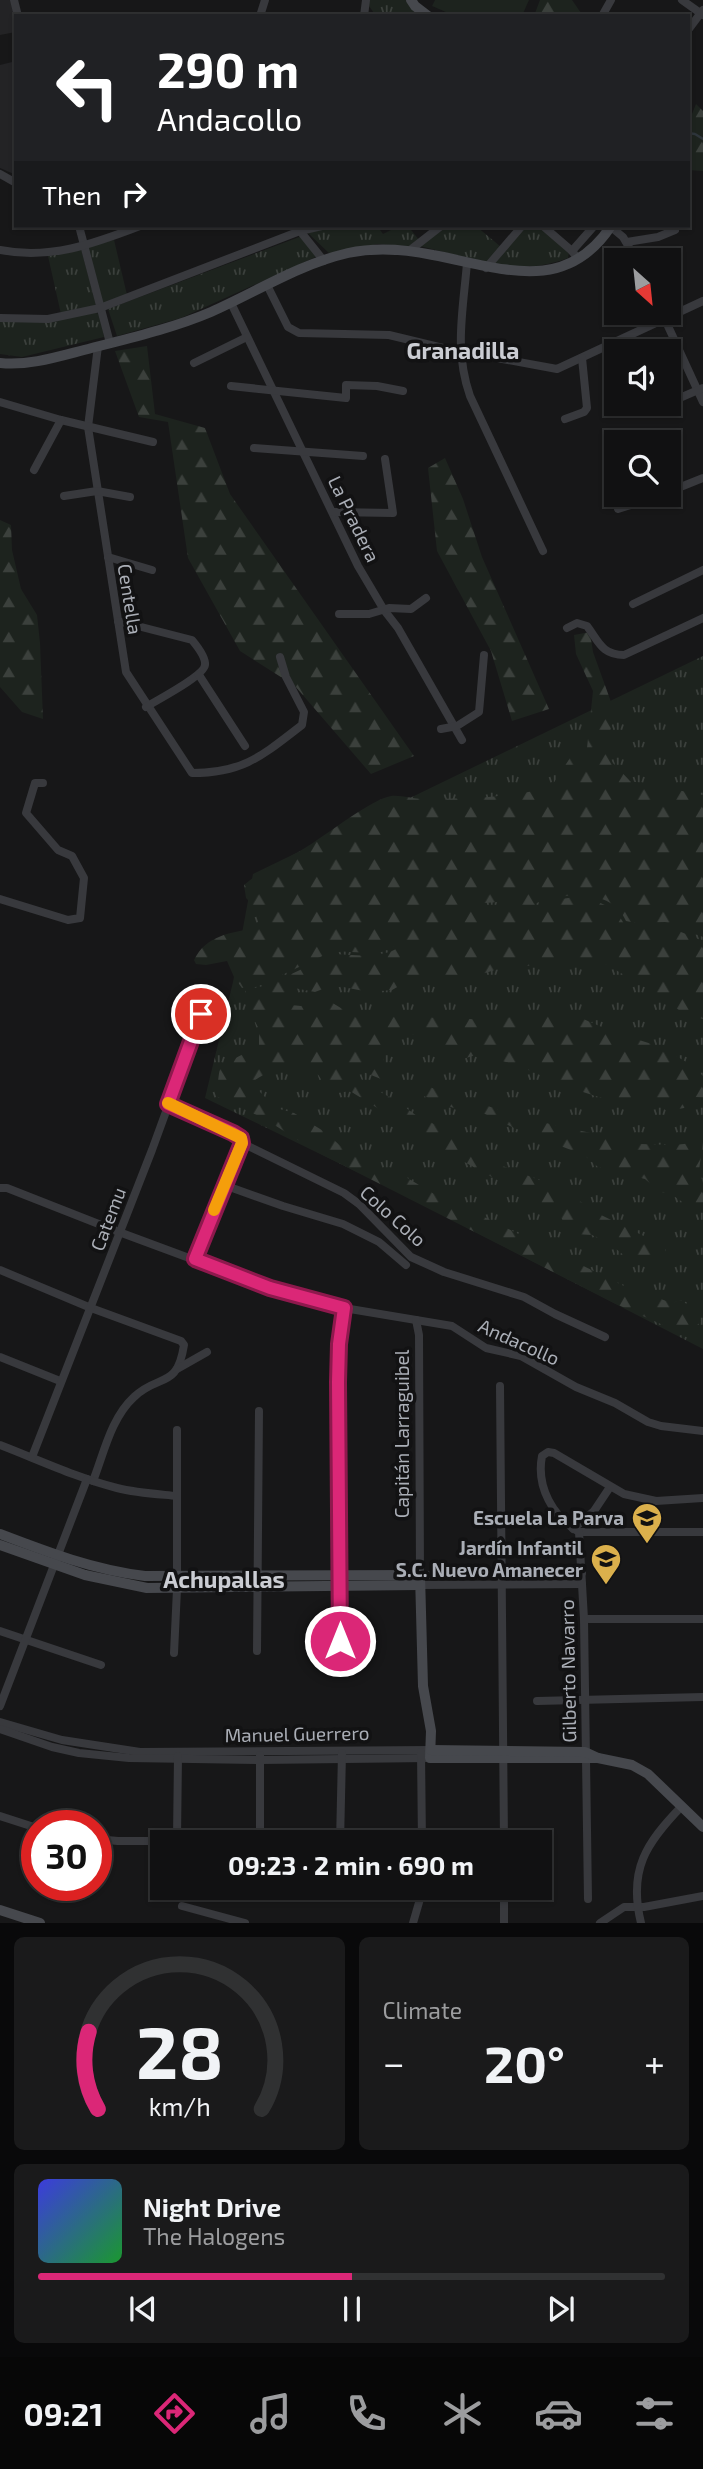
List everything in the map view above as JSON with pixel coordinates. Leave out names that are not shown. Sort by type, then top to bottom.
[{"type":"street","points":[[411,0],[425,14]]},
{"type":"street","points":[[682,0],[702,13],[690,28]]},
{"type":"street","points":[[80,228],[110,343]]},
{"type":"street","points":[[0,250],[45,254],[84,245],[134,228]]},
{"type":"street","points":[[409,251],[438,228]]},
{"type":"street","points":[[486,268],[520,228]]},
{"type":"street","points":[[544,228],[575,255]]},
{"type":"street","points":[[575,255],[593,228]]},
{"type":"street","points":[[0,363],[14,364],[98,346],[180,323],[324,261],[362,251],[394,249],[486,268],[540,271],[554,269],[600,243],[610,228]]},
{"type":"street","points":[[613,228],[629,248]]},
{"type":"street","points":[[0,318],[48,319],[100,308],[299,229],[324,261]]},
{"type":"street","points":[[626,242],[658,237],[675,230]]},
{"type":"street","points":[[467,263],[460,351],[463,377],[543,551]]},
{"type":"street","points":[[267,285],[292,331],[389,335],[557,369],[644,326]]},
{"type":"street","points":[[681,309],[703,301]]},
{"type":"street","name":"La Pradera","points":[[231,303],[358,566],[398,628],[462,740]]},
{"type":"street","points":[[668,326],[700,389],[703,402]]},
{"type":"street","points":[[194,363],[247,337]]},
{"type":"street","name":"Centella","points":[[98,346],[88,427],[126,672],[146,707],[192,774],[216,773],[255,761],[302,725],[304,712],[286,677],[280,657]]},
{"type":"street","points":[[565,419],[584,412],[587,408],[582,358]]},
{"type":"street","points":[[231,386],[346,398],[346,384],[403,391]]},
{"type":"street","points":[[681,397],[700,389]]},
{"type":"street","points":[[0,402],[153,442]]},
{"type":"street","points":[[34,470],[61,420]]},
{"type":"street","points":[[254,448],[363,456]]},
{"type":"street","points":[[333,512],[393,513],[386,459]]},
{"type":"street","points":[[681,487],[703,478]]},
{"type":"street","points":[[64,496],[97,491],[130,497]]},
{"type":"street","points":[[618,509],[624,507]]},
{"type":"street","points":[[108,557],[152,570]]},
{"type":"street","points":[[633,604],[703,570]]},
{"type":"street","points":[[339,614],[369,614],[411,608],[426,598]]},
{"type":"street","points":[[567,628],[582,623],[605,652],[624,655],[703,618]]},
{"type":"street","points":[[118,621],[192,640],[205,661],[199,675],[146,707]]},
{"type":"street","points":[[441,729],[456,726],[479,711],[484,655]]},
{"type":"street","points":[[199,675],[245,746]]},
{"type":"street","points":[[0,899],[68,920],[80,918],[84,877],[72,856],[58,850],[26,813],[35,783],[43,783]]},
{"type":"street","name":"Catemu","points":[[32,1457],[210,991]]},
{"type":"street","name":"Colo Colo","points":[[168,1104],[233,1133],[241,1138],[242,1143],[344,1193],[359,1204],[411,1256],[421,1262],[524,1297],[605,1337]]},
{"type":"street","points":[[195,1259],[242,1143]]},
{"type":"street","name":"Colo Colo","points":[[224,1185],[343,1224],[379,1242],[406,1265]]},
{"type":"street","name":"Andacollo","points":[[0,1188],[7,1188],[270,1288],[344,1308],[452,1326],[486,1348],[521,1356],[576,1387],[615,1403],[648,1422],[683,1430],[703,1431]]},
{"type":"street","points":[[0,1270],[91,1308],[181,1341],[183,1349],[176,1371]]},
{"type":"street","points":[[340,1669],[338,1382],[344,1308]]},
{"type":"street","name":"Capitán Larraguibel","points":[[416,1320],[419,1335],[423,1686],[430,1721],[423,1830]]},
{"type":"street","points":[[0,1706],[55,1560],[121,1412],[134,1397],[207,1352]]},
{"type":"street","points":[[0,1357],[60,1381]]},
{"type":"street","points":[[500,1386],[504,1830]]},
{"type":"street","points":[[257,1651],[259,1411]]},
{"type":"street","points":[[174,1653],[177,1430]]},
{"type":"street","points":[[0,1445],[90,1480],[141,1493],[177,1496]]},
{"type":"street","points":[[703,1498],[656,1501],[640,1499],[610,1487],[593,1474],[554,1454],[548,1452],[542,1456],[542,1482],[545,1493],[559,1516],[576,1530],[703,1532]]},
{"type":"street","points":[[576,1530],[594,1511],[610,1487]]},
{"type":"street","name":"Gilberto Navarro","points":[[576,1530],[582,1573],[584,1619],[588,1899]]},
{"type":"street","points":[[0,1534],[55,1560]]},
{"type":"street","points":[[0,1545],[55,1560],[177,1583],[420,1580],[501,1574],[582,1573]]},
{"type":"street","points":[[420,1580],[501,1585],[582,1584]]},
{"type":"street","points":[[584,1619],[703,1619]]},
{"type":"street","points":[[0,1632],[101,1665]]},
{"type":"street","points":[[537,1700],[703,1697]]},
{"type":"street","name":"Manuel Guerrero","points":[[0,1722],[62,1740],[178,1756]]},
{"type":"street","name":"Manuel Guerrero","points":[[0,1729],[52,1747],[79,1753],[129,1758],[504,1753],[585,1756],[632,1765],[648,1774],[703,1827]]},
{"type":"street","points":[[340,1830],[342,1754]]},
{"type":"street","points":[[112,1841],[172,1841],[177,1838],[178,1756]]},
{"type":"street","points":[[260,1756],[260,1830]]},
{"type":"street","points":[[641,1923],[637,1907],[636,1878],[645,1851],[660,1829],[682,1806]]},
{"type":"street","points":[[0,1816],[21,1823]]},
{"type":"street","points":[[600,1923],[624,1907],[703,1896]]},
{"type":"street","points":[[413,1923],[420,1900]]},
{"type":"street","points":[[504,1900],[504,1923]]},
{"type":"street","points":[[182,1906],[244,1923]]},
{"type":"street","points":[[0,1910],[40,1923]]},
{"type":"shaded area","points":[[0,0],[10,0],[14,14],[14,32],[0,35]]},
{"type":"shaded area","points":[[14,62],[14,174],[0,168],[0,65]]},
{"type":"green space","points":[[369,0],[407,0],[420,14],[379,14],[374,13],[369,6]]},
{"type":"green space","points":[[435,0],[529,0],[523,14],[450,14],[432,6]]},
{"type":"green space","points":[[540,0],[572,0],[582,14],[535,14]]},
{"type":"green space","points":[[696,104],[703,111],[703,171],[690,170],[690,119]]},
{"type":"green space","points":[[328,228],[378,228],[383,234],[395,228],[410,228],[419,240],[409,246],[377,244],[330,254],[308,233]]},
{"type":"green space","points":[[445,228],[478,228],[501,247],[487,263],[420,246]]},
{"type":"green space","points":[[523,228],[540,228],[569,252],[568,258],[549,264],[511,267],[491,265]]},
{"type":"green space","points":[[302,236],[320,255],[181,318],[117,336],[108,309]]},
{"type":"green space","points":[[114,240],[127,295],[102,304],[87,246]]},
{"type":"green space","points":[[81,249],[96,304],[92,308],[61,314],[48,256]]},
{"type":"green space","points":[[92,312],[100,314],[104,337],[22,357],[0,354],[0,320]]},
{"type":"green space","points":[[147,346],[155,414],[205,428],[230,494],[414,756],[371,774],[295,686],[240,651],[188,558],[168,422],[139,417],[115,351]]},
{"type":"green space","points":[[445,458],[463,499],[482,557],[549,709],[512,721],[491,651],[437,551],[428,468]]},
{"type":"green space","points":[[0,520],[11,525],[12,550],[21,589],[37,615],[43,719],[22,712],[0,687]]},
{"type":"green space","points":[[590,632],[593,652],[615,713],[609,735],[611,761],[630,781],[703,795],[703,937],[665,922],[641,924],[626,921],[619,910],[609,902],[598,898],[571,896],[534,904],[534,914],[523,917],[512,901],[454,905],[446,912],[443,929],[429,940],[405,941],[389,949],[370,953],[333,951],[267,982],[242,988],[227,961],[196,964],[194,960],[199,952],[213,940],[229,933],[257,928],[260,912],[246,898],[244,885],[383,799],[391,796],[423,799],[504,796],[551,787],[570,758],[587,748],[593,691],[576,654],[574,635]]},
{"type":"green space","points":[[703,656],[703,1349],[396,1191],[205,1098],[233,982],[253,874]]},
{"type":"green space","points":[[576,897],[610,908],[624,924],[641,927],[664,925],[703,941],[703,1019],[684,1014],[662,997],[602,962],[505,967],[485,973],[408,981],[392,990],[369,992],[333,985],[315,992],[294,988],[289,996],[291,1005],[301,1006],[321,996],[359,1019],[375,1016],[493,1020],[530,1014],[556,1014],[581,1018],[661,1047],[693,1066],[703,1076],[703,1098],[696,1097],[684,1108],[667,1111],[650,1099],[631,1101],[595,1096],[486,1056],[476,1055],[444,1063],[435,1052],[436,1036],[430,1034],[405,1036],[393,1041],[388,1044],[383,1058],[389,1073],[401,1081],[420,1084],[528,1119],[640,1144],[703,1142],[699,1170],[703,1183],[703,1202],[702,1205],[691,1208],[671,1194],[660,1192],[645,1179],[598,1167],[584,1155],[485,1114],[456,1109],[356,1069],[363,1082],[417,1116],[453,1133],[500,1165],[542,1181],[574,1197],[597,1213],[664,1246],[668,1258],[649,1264],[630,1260],[606,1241],[592,1235],[574,1234],[560,1216],[545,1210],[459,1159],[350,1091],[329,1091],[313,1067],[280,1068],[251,1083],[276,1108],[294,1113],[325,1132],[345,1150],[369,1158],[383,1174],[399,1173],[451,1204],[464,1207],[624,1286],[672,1303],[681,1300],[695,1310],[701,1322],[689,1331],[674,1330],[614,1303],[317,1152],[265,1119],[216,1096],[220,1066],[259,1046],[259,1029],[246,1004],[245,990],[268,985],[334,954],[370,956],[390,952],[406,944],[431,943],[445,931],[449,914],[456,908],[511,904],[522,921],[537,916],[537,906],[553,900]]},
{"type":"waterway","points":[[690,133],[703,139]]},
{"type":"slow traffic","points":[[168,1103],[241,1138],[242,1143],[214,1210]]},
{"type":"place","name":"Escuela La Parva","points":[[647,1545]]},
{"type":"place","name":"Jardín Infantil S.C. Nuevo Amanecer","points":[[606,1586]]},
{"type":"district","name":"Granadilla","points":[[463,351]]},
{"type":"district","name":"Achupallas","points":[[224,1580]]},
{"type":"route","points":[[201,1014],[168,1104],[233,1133],[241,1138],[242,1143],[195,1259],[270,1288],[344,1308],[338,1382],[340,1641]]}]
